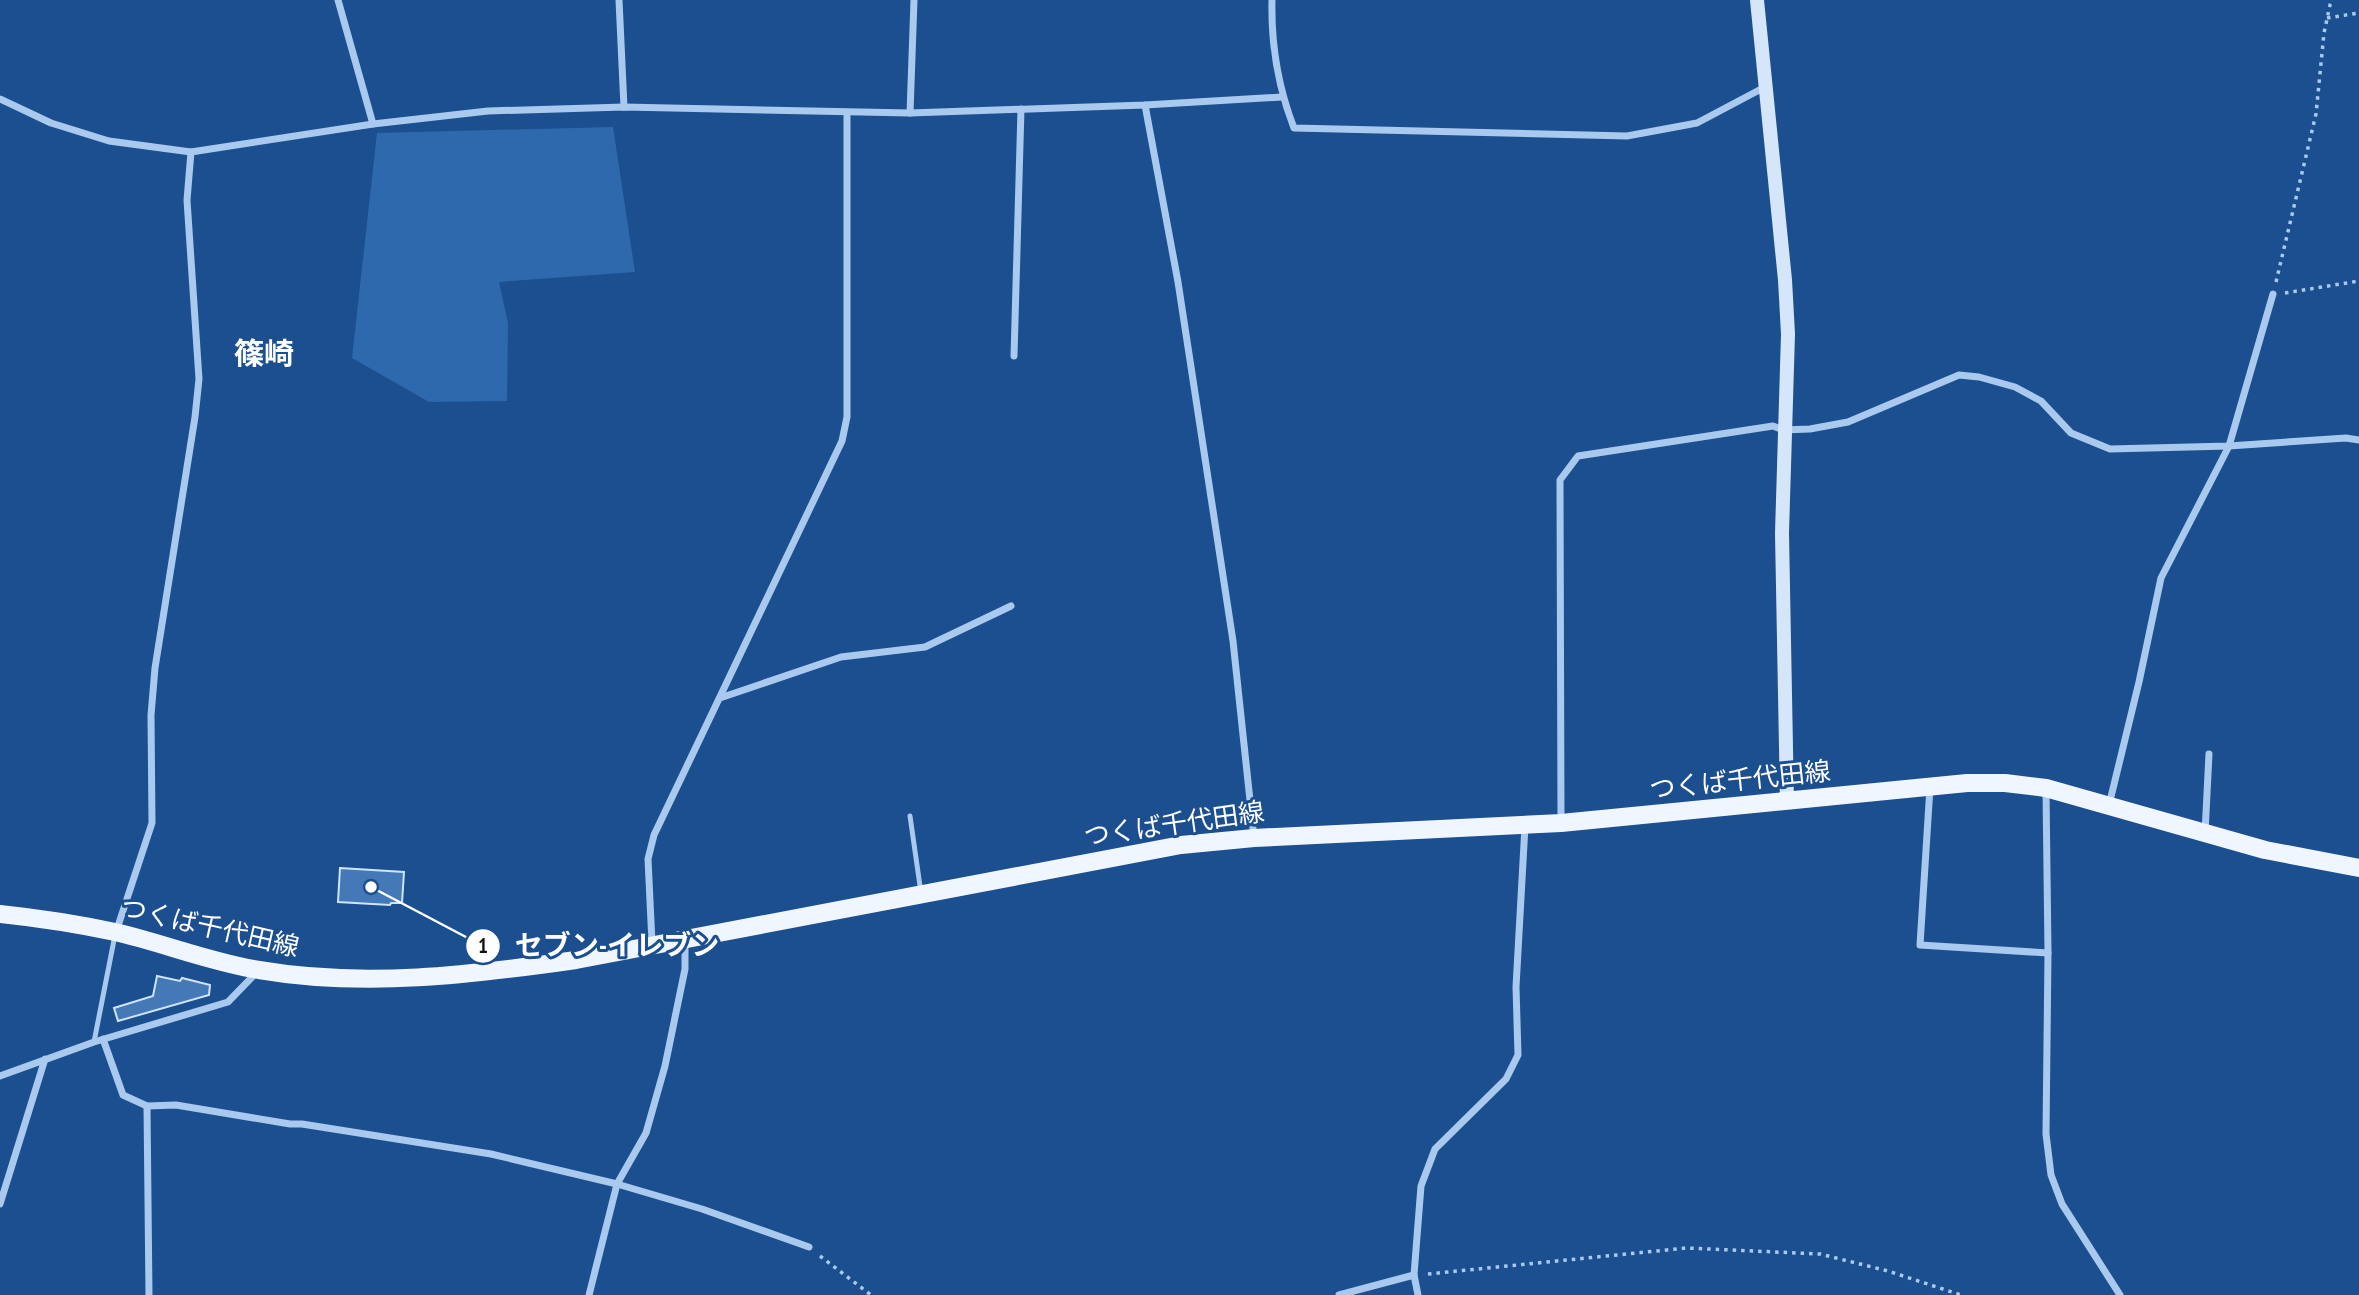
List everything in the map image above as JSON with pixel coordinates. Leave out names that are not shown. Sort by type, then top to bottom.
[{"type":"main road","name":"つくば千代田線","points":[[0,914],[116,932],[258,970],[337,978],[436,976],[512,969],[652,946],[1181,845],[1254,838],[1561,824],[1930,787],[2005,783],[2046,788],[2265,850],[2359,868]]},
{"type":"street","points":[[338,0],[373,124]]},
{"type":"street","points":[[619,0],[624,107]]},
{"type":"street","points":[[909,113],[914,0]]},
{"type":"street","points":[[1272,0],[1271,32],[1282,97],[1294,128],[1627,136],[1697,124],[1765,86]]},
{"type":"street","points":[[1757,0],[1787,320],[1782,533],[1787,802]]},
{"type":"street","points":[[0,99],[51,123],[109,141],[191,152],[373,124],[488,111],[624,107],[909,113],[1145,105],[1282,97]]},
{"type":"street","points":[[1145,105],[1178,282],[1231,628],[1254,838]]},
{"type":"street","points":[[1014,356],[1021,109]]},
{"type":"street","points":[[652,946],[648,859],[654,835],[842,441],[847,417],[847,113]]},
{"type":"street","points":[[116,932],[152,823],[151,715],[154,680],[199,379],[187,200],[191,152]]},
{"type":"street","points":[[2109,805],[2140,682],[2161,578],[2229,446],[2273,294]]},
{"type":"street","points":[[1561,824],[1560,480],[1578,456],[1773,426],[1783,430],[1810,429],[1848,422],[1959,375],[1979,377],[2015,387],[2040,401],[2071,433],[2110,449],[2229,446],[2346,438],[2359,440]]},
{"type":"street","points":[[720,698],[841,657],[925,647],[1011,606]]},
{"type":"street","points":[[2205,833],[2209,754]]},
{"type":"street","points":[[1930,787],[1920,944],[2049,953]]},
{"type":"street","points":[[2046,788],[2049,953],[2046,1134],[2050,1175],[2062,1203],[2120,1295]]},
{"type":"street","points":[[1418,1295],[1414,1275],[1421,1186],[1435,1149],[1506,1079],[1518,1055],[1516,987],[1525,826]]},
{"type":"street","points":[[589,1295],[617,1184],[646,1133],[665,1066],[685,969],[685,940]]},
{"type":"street","points":[[0,1076],[103,1039],[228,1002],[258,970]]},
{"type":"street","points":[[103,1039],[124,1095],[148,1106],[176,1105],[290,1125],[302,1124],[478,1152],[617,1184],[702,1209],[809,1247]]},
{"type":"street","points":[[0,1204],[45,1059]]},
{"type":"street","points":[[148,1106],[149,1295]]},
{"type":"street","points":[[1339,1295],[1414,1275]]},
{"type":"lane","points":[[909,816],[921,894]]},
{"type":"lane","points":[[94,1042],[116,932]]},
{"type":"path","points":[[2333,0],[2327,18],[2316,114],[2273,294],[2359,281]]},
{"type":"path","points":[[2327,18],[2359,13]]},
{"type":"path","points":[[809,1247],[871,1295]]},
{"type":"path","points":[[1414,1275],[1686,1248],[1820,1254],[1888,1271],[1961,1295]]},
{"type":"shaded area","points":[[613,127],[635,272],[499,282],[508,323],[507,401],[429,402],[352,358],[377,133]]},
{"type":"building","points":[[340,868],[404,872],[402,903],[390,905],[338,902]]},
{"type":"building","points":[[157,976],[180,981],[182,978],[210,985],[209,995],[118,1021],[114,1008],[153,996]]},
{"type":"place","name":"セブン-イレブン","points":[[371,887]]},
{"type":"district","name":"篠崎","points":[[264,354]]}]
